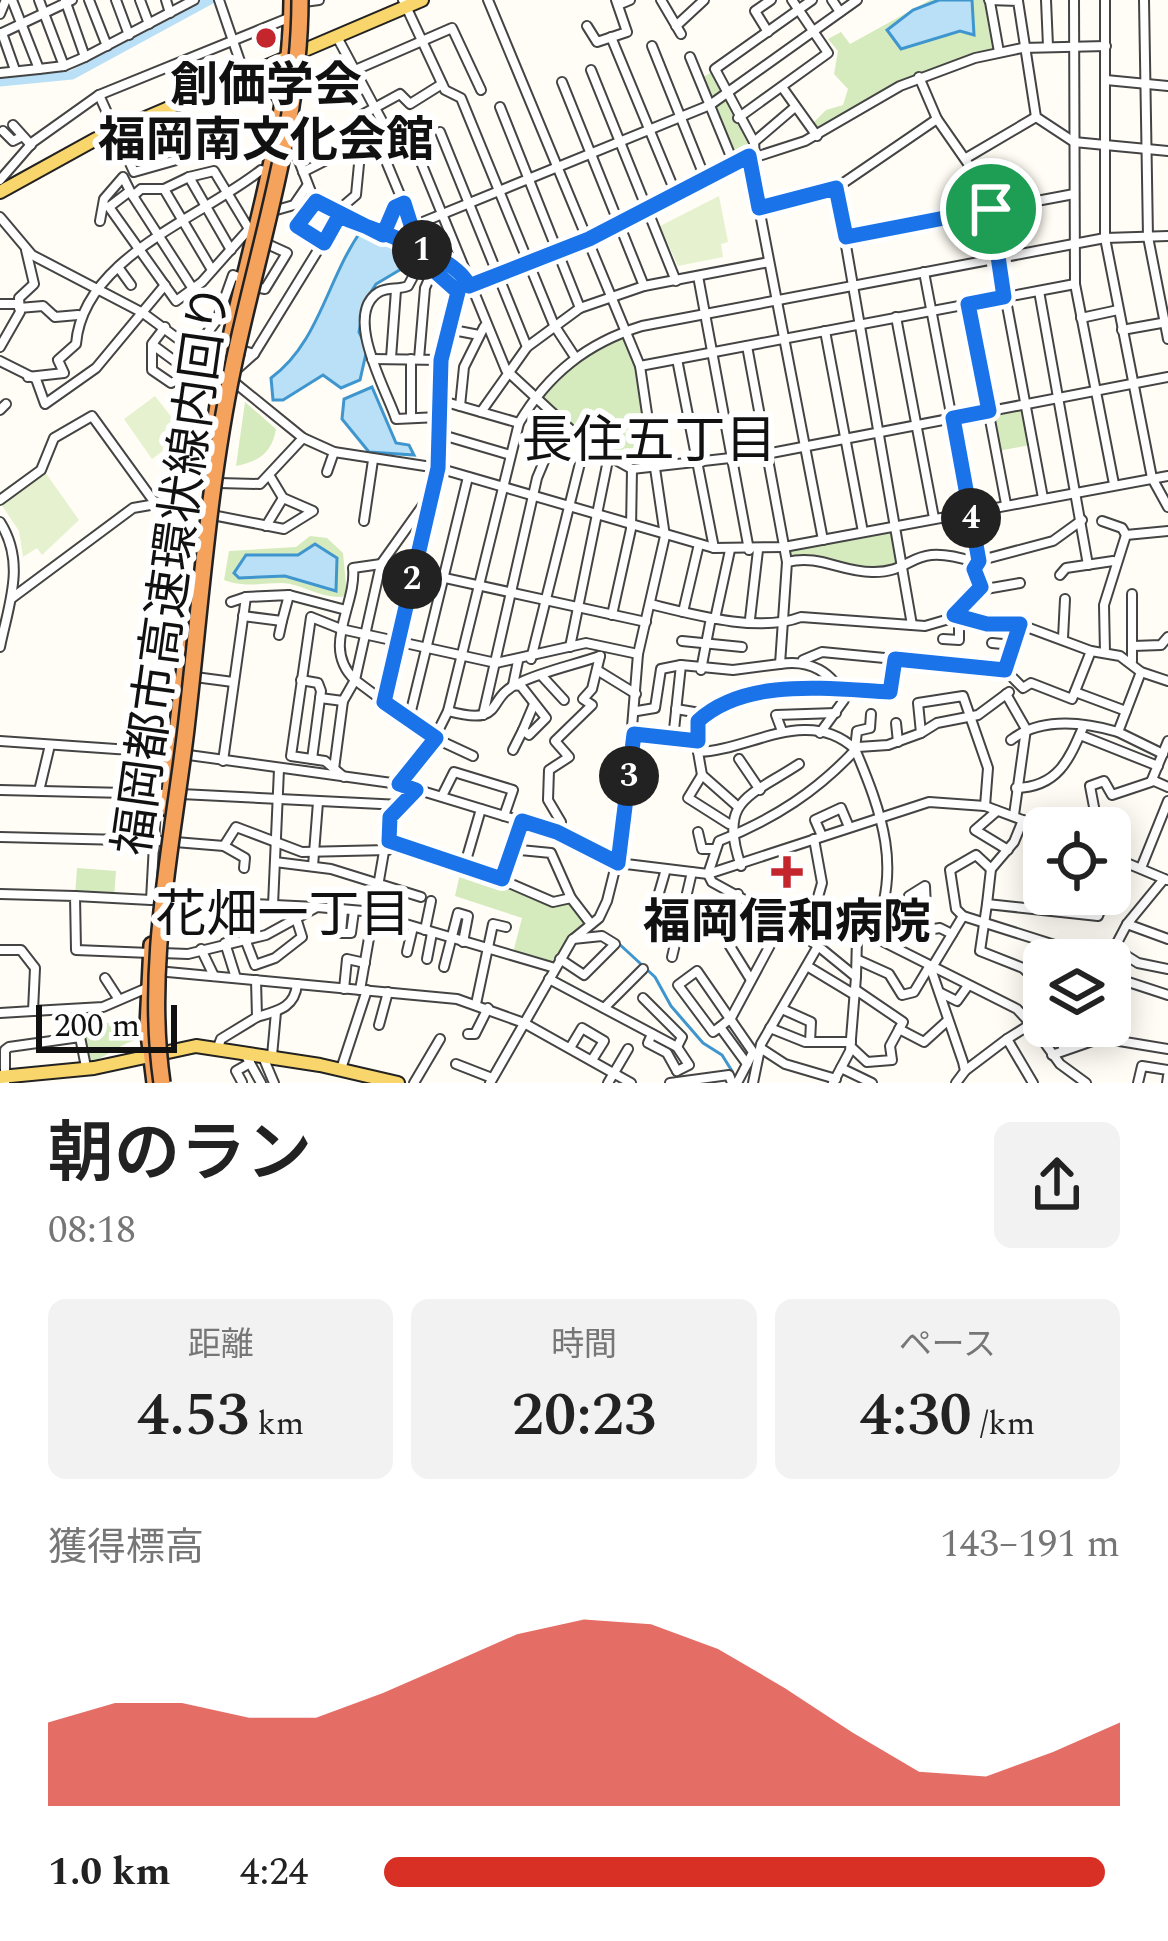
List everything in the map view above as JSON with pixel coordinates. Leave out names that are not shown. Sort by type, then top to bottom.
[{"type":"highway","points":[[231,375],[247,352],[249,283],[273,211],[300,3]]},
{"type":"highway","name":"福岡都市高速環状線内回り","points":[[159,1083],[157,962],[209,530],[233,369],[292,106],[300,3]]},
{"type":"highway","points":[[159,1083],[154,967],[173,753],[193,650],[231,375],[270,172],[281,151],[282,107],[295,54]]},
{"type":"highway","points":[[173,753],[195,677],[193,650]]},
{"type":"main road","points":[[0,192],[116,131],[403,4],[422,0]]},
{"type":"main road","points":[[9,1079],[93,1071],[155,1052],[218,1047],[398,1083]]},
{"type":"street","points":[[39,0],[64,66]]},
{"type":"street","points":[[89,0],[107,46]]},
{"type":"street","points":[[116,0],[128,35]]},
{"type":"street","points":[[140,0],[149,24]]},
{"type":"street","points":[[166,0],[170,13]]},
{"type":"street","points":[[219,0],[245,76]]},
{"type":"street","points":[[456,1064],[491,1081],[572,940],[604,908],[618,863],[637,711],[638,654],[665,536],[659,468],[640,366],[488,0]]},
{"type":"street","points":[[587,26],[597,42],[627,32],[617,3],[630,0]]},
{"type":"street","points":[[661,0],[678,30],[704,0]]},
{"type":"street","points":[[768,32],[754,11],[771,0]]},
{"type":"street","points":[[738,118],[828,53],[792,0]]},
{"type":"street","points":[[754,142],[715,69],[812,0]]},
{"type":"street","points":[[832,0],[841,12]]},
{"type":"street","points":[[413,226],[710,105],[857,0]]},
{"type":"street","points":[[999,52],[993,1],[1020,0],[1022,48],[1036,117],[1074,142],[1168,151]]},
{"type":"street","points":[[1046,0],[1048,46]]},
{"type":"street","points":[[1074,0],[1075,284],[1114,484]]},
{"type":"street","points":[[1105,0],[1106,238],[1152,478],[1168,507]]},
{"type":"street","points":[[1144,0],[1149,80],[1148,237],[1168,339]]},
{"type":"street","points":[[0,14],[6,1],[23,25],[39,69]]},
{"type":"street","points":[[15,70],[1,34],[68,1],[86,57]]},
{"type":"street","points":[[0,73],[64,66],[192,1]]},
{"type":"street","points":[[0,180],[31,145],[99,95],[231,40],[300,3]]},
{"type":"street","points":[[403,4],[442,84],[460,98],[554,325],[575,357]]},
{"type":"street","points":[[353,71],[452,28],[481,90]]},
{"type":"street","points":[[337,36],[397,149]]},
{"type":"street","points":[[611,37],[676,194]]},
{"type":"street","points":[[652,46],[705,179]]},
{"type":"street","points":[[384,702],[438,468],[441,360],[458,292],[589,239],[752,156],[817,136],[919,76],[1022,48],[1106,46]]},
{"type":"street","points":[[690,57],[734,164]]},
{"type":"street","points":[[260,69],[282,107]]},
{"type":"street","points":[[591,70],[676,280]]},
{"type":"street","points":[[919,76],[937,119],[968,157],[991,209],[1042,498]]},
{"type":"street","points":[[1106,80],[1149,80],[1168,86]]},
{"type":"street","points":[[562,82],[644,286]]},
{"type":"street","points":[[303,172],[370,138],[358,117],[400,94],[410,104],[442,84]]},
{"type":"street","points":[[782,87],[817,136]]},
{"type":"street","points":[[99,95],[134,172],[180,159],[183,150],[237,129]]},
{"type":"street","points":[[500,107],[580,308]]},
{"type":"street","points":[[795,107],[754,142],[752,156],[824,540]]},
{"type":"street","points":[[968,157],[1036,117]]},
{"type":"street","points":[[759,208],[836,188],[937,119]]},
{"type":"street","points":[[13,125],[19,138],[31,145]]},
{"type":"street","points":[[3,131],[14,141],[19,138]]},
{"type":"street","points":[[440,132],[527,347]]},
{"type":"street","points":[[413,143],[482,330],[506,370],[585,443],[608,460],[632,469],[766,454],[1168,377]]},
{"type":"street","points":[[281,151],[297,156],[316,201],[422,255],[457,264]]},
{"type":"street","points":[[383,154],[422,255],[458,292]]},
{"type":"street","points":[[247,352],[324,243],[337,214],[356,195],[359,164]]},
{"type":"street","points":[[28,377],[64,373],[58,360],[76,344],[78,315],[118,266],[261,170],[270,172]]},
{"type":"street","points":[[214,171],[250,229],[176,301],[109,207],[141,189],[164,189],[189,177],[214,171]]},
{"type":"street","points":[[100,221],[104,199],[123,177],[193,289]]},
{"type":"street","points":[[189,177],[231,250]]},
{"type":"street","points":[[273,211],[294,205],[308,185]]},
{"type":"street","points":[[836,188],[912,625]]},
{"type":"street","points":[[164,189],[212,270]]},
{"type":"street","points":[[846,237],[1074,194]]},
{"type":"street","points":[[316,201],[297,226],[324,243]]},
{"type":"street","points":[[383,235],[395,207],[404,203]]},
{"type":"street","points":[[0,217],[26,250],[165,327],[231,375],[303,438],[334,452],[438,468],[714,548],[784,548],[1168,476]]},
{"type":"street","points":[[399,784],[436,738],[448,711],[507,454],[519,423],[533,399],[575,357],[626,331],[1106,238],[1168,236]]},
{"type":"street","points":[[195,349],[217,320],[233,275],[266,290],[287,253],[265,243]]},
{"type":"street","points":[[0,346],[34,284],[26,250]]},
{"type":"street","points":[[422,255],[412,282],[396,290],[382,290],[370,301],[364,335],[396,419],[439,417]]},
{"type":"street","points":[[481,412],[506,370],[527,347],[580,308],[644,286],[769,262]]},
{"type":"street","points":[[118,266],[131,285]]},
{"type":"street","points":[[411,418],[425,288],[433,270]]},
{"type":"street","points":[[924,272],[970,512],[978,589]]},
{"type":"street","points":[[698,276],[754,550],[750,619]]},
{"type":"street","points":[[640,366],[1075,284]]},
{"type":"street","points":[[0,361],[36,379],[45,404],[95,368],[165,285]]},
{"type":"street","points":[[391,358],[396,290]]},
{"type":"street","points":[[1039,291],[1088,565]]},
{"type":"street","points":[[183,296],[193,303]]},
{"type":"street","points":[[0,304],[43,305],[55,316],[78,315]]},
{"type":"street","points":[[968,304],[1006,504]]},
{"type":"street","points":[[1081,318],[1118,310]]},
{"type":"street","points":[[896,317],[934,518]]},
{"type":"street","points":[[1122,330],[1166,322]]},
{"type":"street","points":[[165,327],[152,344],[152,370],[171,383],[207,359]]},
{"type":"street","points":[[448,329],[482,330]]},
{"type":"street","points":[[460,406],[464,367],[482,330]]},
{"type":"street","points":[[824,331],[863,532]]},
{"type":"street","points":[[152,344],[191,373]]},
{"type":"street","points":[[747,346],[787,562],[780,664]]},
{"type":"street","points":[[372,359],[441,360]]},
{"type":"street","points":[[677,359],[714,548]]},
{"type":"street","points":[[439,400],[519,423]]},
{"type":"street","points":[[0,500],[41,470],[54,438],[92,416],[156,504]]},
{"type":"street","points":[[483,715],[534,496],[560,423]]},
{"type":"street","points":[[439,434],[507,454]]},
{"type":"street","points":[[172,508],[174,477],[245,486],[272,478],[303,438]]},
{"type":"street","points":[[531,659],[585,443]]},
{"type":"street","points":[[327,472],[334,452]]},
{"type":"street","points":[[364,520],[373,460]]},
{"type":"street","points":[[570,647],[608,460]]},
{"type":"street","points":[[612,615],[631,526],[632,469]]},
{"type":"street","points":[[409,719],[469,477]]},
{"type":"street","points":[[12,598],[133,508],[156,504],[284,529],[314,511],[283,498],[272,478]]},
{"type":"street","points":[[334,769],[343,701],[355,680],[381,564],[433,492]]},
{"type":"street","points":[[266,526],[283,498]]},
{"type":"street","points":[[787,562],[812,556],[876,573],[920,553],[943,552],[976,561],[1053,541],[1083,519]]},
{"type":"street","points":[[1102,521],[1122,528],[1126,536]]},
{"type":"street","points":[[0,522],[11,540],[16,564],[0,647]]},
{"type":"street","points":[[1126,536],[1168,531]]},
{"type":"street","points":[[1105,653],[1103,608],[1113,561],[1126,536]]},
{"type":"street","points":[[683,612],[699,544]]},
{"type":"street","points":[[701,670],[730,550]]},
{"type":"street","points":[[1060,575],[1066,568],[1113,561]]},
{"type":"street","points":[[473,756],[436,738],[384,702],[355,680],[341,662],[341,628],[356,590],[353,568],[381,564],[646,622]]},
{"type":"street","points":[[943,639],[958,640],[957,615],[978,589],[1020,583]]},
{"type":"street","points":[[1132,593],[1132,661]]},
{"type":"street","points":[[232,602],[289,595],[346,610]]},
{"type":"street","points":[[279,634],[289,595]]},
{"type":"street","points":[[224,761],[246,597]]},
{"type":"street","points":[[1064,638],[1065,599]]},
{"type":"street","points":[[650,604],[713,619],[782,624],[801,617],[912,625],[957,615],[987,624],[1020,624],[1090,651],[1132,661],[1141,672],[1168,681]]},
{"type":"street","points":[[243,616],[282,621]]},
{"type":"street","points":[[346,778],[312,759],[290,756],[311,616],[341,628],[496,663],[518,662],[570,647],[638,654]]},
{"type":"street","points":[[1005,670],[1020,624]]},
{"type":"street","points":[[1132,646],[1167,640]]},
{"type":"street","points":[[682,641],[742,647]]},
{"type":"street","points":[[992,643],[1013,645]]},
{"type":"street","points":[[557,832],[561,822],[548,800],[549,770],[569,757],[555,741],[592,706],[583,700],[602,651]]},
{"type":"street","points":[[513,685],[602,651]]},
{"type":"street","points":[[634,734],[727,751],[782,731],[820,733],[855,749],[898,742],[937,723],[967,718],[1030,682],[1072,699],[1090,651]]},
{"type":"street","points":[[637,711],[655,708],[661,669],[780,664],[822,652],[1005,670],[1020,685]]},
{"type":"street","points":[[729,824],[688,798],[702,776],[698,721],[748,693],[890,692],[895,659]]},
{"type":"street","points":[[801,661],[835,680],[844,700],[820,733]]},
{"type":"street","points":[[448,711],[474,718],[497,707],[513,685],[518,662]]},
{"type":"street","points":[[673,739],[681,665]]},
{"type":"street","points":[[597,670],[626,683],[636,694]]},
{"type":"street","points":[[1083,670],[1099,676]]},
{"type":"street","points":[[1118,732],[1141,672]]},
{"type":"street","points":[[541,675],[564,700]]},
{"type":"street","points":[[195,677],[233,682]]},
{"type":"street","points":[[301,680],[318,683],[312,759]]},
{"type":"street","points":[[513,685],[535,703],[513,750]]},
{"type":"street","points":[[1075,692],[1126,711]]},
{"type":"street","points":[[1006,694],[1026,729],[1016,788],[1018,818],[1008,850],[991,869],[980,951],[1023,968]]},
{"type":"street","points":[[921,733],[918,703],[963,696],[988,768],[986,806]]},
{"type":"street","points":[[320,698],[343,701]]},
{"type":"street","points":[[676,709],[706,714]]},
{"type":"street","points":[[984,710],[989,720]]},
{"type":"street","points":[[782,731],[776,715],[838,712]]},
{"type":"street","points":[[871,714],[870,728],[857,731],[855,749],[882,814],[890,872],[886,906],[872,936]]},
{"type":"street","points":[[896,723],[898,742]]},
{"type":"street","points":[[1011,740],[1026,729],[1118,732],[1162,754]]},
{"type":"street","points":[[1082,730],[1158,766]]},
{"type":"street","points":[[1016,788],[1033,788],[1062,773],[1082,730]]},
{"type":"street","points":[[0,741],[173,753],[399,784],[557,832],[618,863],[708,874],[882,814],[942,801],[986,806],[1023,820]]},
{"type":"street","points":[[1152,780],[1168,741]]},
{"type":"street","points":[[39,791],[50,745]]},
{"type":"street","points":[[855,749],[813,791],[715,849],[708,874],[712,882],[754,902],[856,977]]},
{"type":"street","points":[[740,759],[760,790]]},
{"type":"street","points":[[741,866],[729,824],[736,805],[800,764]]},
{"type":"street","points":[[273,905],[279,769]]},
{"type":"street","points":[[442,796],[454,772],[513,790],[504,815]]},
{"type":"street","points":[[702,776],[736,805]]},
{"type":"street","points":[[1094,807],[1090,786],[1104,781],[1112,795],[1152,780],[1168,787]]},
{"type":"street","points":[[0,790],[401,806]]},
{"type":"street","points":[[341,1069],[364,990],[390,817],[416,790]]},
{"type":"street","points":[[1141,868],[1165,819],[1168,801]]},
{"type":"street","points":[[313,866],[318,802]]},
{"type":"street","points":[[465,864],[481,808]]},
{"type":"street","points":[[812,919],[823,884],[815,820],[842,808],[849,827]]},
{"type":"street","points":[[998,810],[975,830],[1008,850]]},
{"type":"street","points":[[502,879],[522,821]]},
{"type":"street","points":[[224,846],[236,827],[314,851],[388,845],[465,864],[553,902],[571,898]]},
{"type":"street","points":[[698,832],[702,849],[715,849]]},
{"type":"street","points":[[0,837],[224,846],[245,858],[244,868]]},
{"type":"street","points":[[509,849],[551,853],[571,898],[591,924]]},
{"type":"street","points":[[991,869],[976,855],[950,870],[956,909],[963,916],[1041,939]]},
{"type":"street","points":[[275,862],[313,866],[421,897]]},
{"type":"street","points":[[1119,939],[1166,880],[1131,864]]},
{"type":"street","points":[[654,910],[666,869]]},
{"type":"street","points":[[672,957],[692,872]]},
{"type":"street","points":[[0,894],[348,910],[558,963],[584,975],[615,944],[602,936],[572,940]]},
{"type":"street","points":[[738,894],[728,943],[752,980]]},
{"type":"street","points":[[75,896],[76,950],[102,951],[154,967],[214,976],[476,1004],[524,1022],[628,1082]]},
{"type":"street","points":[[427,958],[431,901]]},
{"type":"street","points":[[754,902],[849,926],[1023,1015]]},
{"type":"street","points":[[987,904],[1023,906]]},
{"type":"street","points":[[886,906],[913,906]]},
{"type":"street","points":[[0,1013],[103,1006],[154,967],[201,949],[266,935],[317,908]]},
{"type":"street","points":[[444,967],[458,913],[468,916],[463,942]]},
{"type":"street","points":[[858,960],[889,974],[902,995],[914,992],[963,916]]},
{"type":"street","points":[[881,917],[914,932],[940,928],[952,934]]},
{"type":"street","points":[[245,939],[255,965],[275,958],[302,937],[296,918]]},
{"type":"street","points":[[670,1083],[729,1075],[734,1083],[753,1052],[730,1018],[697,971],[678,985],[713,1033],[730,1018],[783,922]]},
{"type":"street","points":[[476,1004],[494,924],[506,927]]},
{"type":"street","points":[[1127,924],[1168,939]]},
{"type":"street","points":[[761,1048],[785,1064],[834,1081],[851,1044],[858,960],[849,926]]},
{"type":"street","points":[[407,952],[413,927]]},
{"type":"street","points":[[102,951],[103,934]]},
{"type":"street","points":[[225,943],[236,978]]},
{"type":"street","points":[[753,1083],[770,1028],[818,946]]},
{"type":"street","points":[[201,949],[214,976]]},
{"type":"street","points":[[0,950],[21,950],[35,968],[33,1011]]},
{"type":"street","points":[[1131,958],[1168,969]]},
{"type":"street","points":[[344,988],[347,959],[365,963]]},
{"type":"street","points":[[770,1028],[810,1042],[851,1044],[867,1062],[892,1060],[890,1046],[903,1022],[806,966]]},
{"type":"street","points":[[930,968],[965,1071]]},
{"type":"street","points":[[604,1008],[643,969]]},
{"type":"street","points":[[105,978],[118,998]]},
{"type":"street","points":[[549,979],[677,1047],[689,1065],[677,1071],[670,1083]]},
{"type":"street","points":[[256,980],[256,1017]]},
{"type":"street","points":[[1131,983],[1168,995]]},
{"type":"street","points":[[218,1047],[221,1039],[256,1017],[277,1012],[296,997],[297,984]]},
{"type":"street","points":[[941,993],[957,1001],[967,987]]},
{"type":"street","points":[[379,1025],[388,992]]},
{"type":"street","points":[[643,998],[682,1036],[677,1047]]},
{"type":"street","points":[[468,1034],[476,1034],[488,1008]]},
{"type":"street","points":[[782,1009],[811,1022],[810,1042]]},
{"type":"street","points":[[242,1082],[236,1071],[257,1056],[277,1012]]},
{"type":"street","points":[[899,1029],[924,1042],[946,1022]]},
{"type":"street","points":[[720,1027],[747,1064]]},
{"type":"street","points":[[570,1048],[582,1028],[604,1041],[592,1060]]},
{"type":"street","points":[[956,1083],[965,1071],[1023,1029]]},
{"type":"street","points":[[652,1034],[648,1042],[667,1053],[677,1071]]},
{"type":"street","points":[[9,1079],[6,1048],[79,1036],[102,1083]]},
{"type":"street","points":[[1052,1055],[1063,1048],[1093,1045],[1101,1038],[1168,1049]]},
{"type":"street","points":[[414,1083],[440,1039]]},
{"type":"street","points":[[1007,1039],[1033,1083]]},
{"type":"street","points":[[1047,1047],[1086,1083]]},
{"type":"street","points":[[608,1083],[628,1049]]},
{"type":"street","points":[[257,1056],[261,1083]]},
{"type":"street","points":[[257,1056],[274,1083]]},
{"type":"street","points":[[1138,1083],[1142,1066],[1168,1076]]},
{"type":"street","points":[[841,1068],[872,1083]]},
{"type":"green space","points":[[930,0],[989,0],[999,52],[919,77],[817,136],[810,126],[826,110],[843,105],[848,89],[834,74],[838,51],[828,39],[841,32],[850,44]]},
{"type":"green space","points":[[713,71],[753,143],[754,153],[734,161],[702,78]]},
{"type":"green space","points":[[719,196],[728,242],[721,244],[723,257],[678,266],[660,226]]},
{"type":"green space","points":[[626,331],[640,366],[659,468],[608,460],[533,399],[575,357]]},
{"type":"green space","points":[[155,396],[186,436],[179,443],[183,448],[164,450],[152,459],[124,419]]},
{"type":"green space","points":[[245,402],[276,429],[263,455],[236,466]]},
{"type":"green space","points":[[1023,408],[1030,445],[998,451],[992,414]]},
{"type":"green space","points":[[45,472],[79,520],[42,555],[37,548],[23,557],[19,531],[1,504]]},
{"type":"green space","points":[[898,525],[903,562],[870,569],[818,560],[787,562],[784,547]]},
{"type":"green space","points":[[310,536],[327,538],[343,553],[347,596],[290,584],[224,580],[229,551],[296,547]]},
{"type":"green space","points":[[462,865],[552,904],[572,904],[588,925],[553,966],[513,953],[522,918],[455,896]]},
{"type":"green space","points":[[77,868],[116,871],[114,898],[75,896]]},
{"type":"green space","points":[[94,1020],[140,1030],[141,1039],[85,1065],[82,1036]]},
{"type":"water","points":[[939,0],[972,0],[974,35],[960,31],[901,49],[887,30],[913,10]]},
{"type":"water","points":[[361,231],[412,252],[408,265],[376,284],[364,303],[359,332],[367,349],[360,380],[341,388],[323,375],[283,400],[273,400],[271,378],[301,347]]},
{"type":"water","points":[[372,387],[396,443],[409,445],[414,455],[369,452],[342,419],[344,399]]},
{"type":"water","points":[[315,544],[337,558],[336,591],[285,576],[239,578],[234,573],[246,555],[298,555]]},
{"type":"waterway","points":[[0,82],[72,75],[210,0]]},
{"type":"waterway","points":[[617,942],[655,977],[671,1006],[703,1043],[722,1055],[732,1071]]},
{"type":"place","name":"創価学会 福岡南文化会館","points":[[266,38]]},
{"type":"place","name":"福岡信和病院","points":[[787,872]]},
{"type":"district","name":"長住五丁目","points":[[649,442]]},
{"type":"district","name":"花畑一丁目","points":[[283,916]]},
{"type":"route","points":[[991,209],[846,237],[836,188],[759,208],[749,156],[589,239],[469,286],[453,266],[422,250],[383,235],[339,216],[324,243],[297,226],[316,201],[383,235],[395,207],[404,203],[422,250],[422,260],[458,292],[448,315],[441,360],[438,468],[384,702],[436,738],[399,784],[416,790],[390,817],[389,841],[502,879],[522,821],[557,832],[618,863],[634,734],[698,741],[698,721],[719,703],[748,693],[890,692],[895,659],[1005,670],[1020,624],[987,624],[954,615],[981,587],[974,569],[974,562],[979,561],[953,418],[989,411],[968,304],[1004,297],[991,209]]}]
